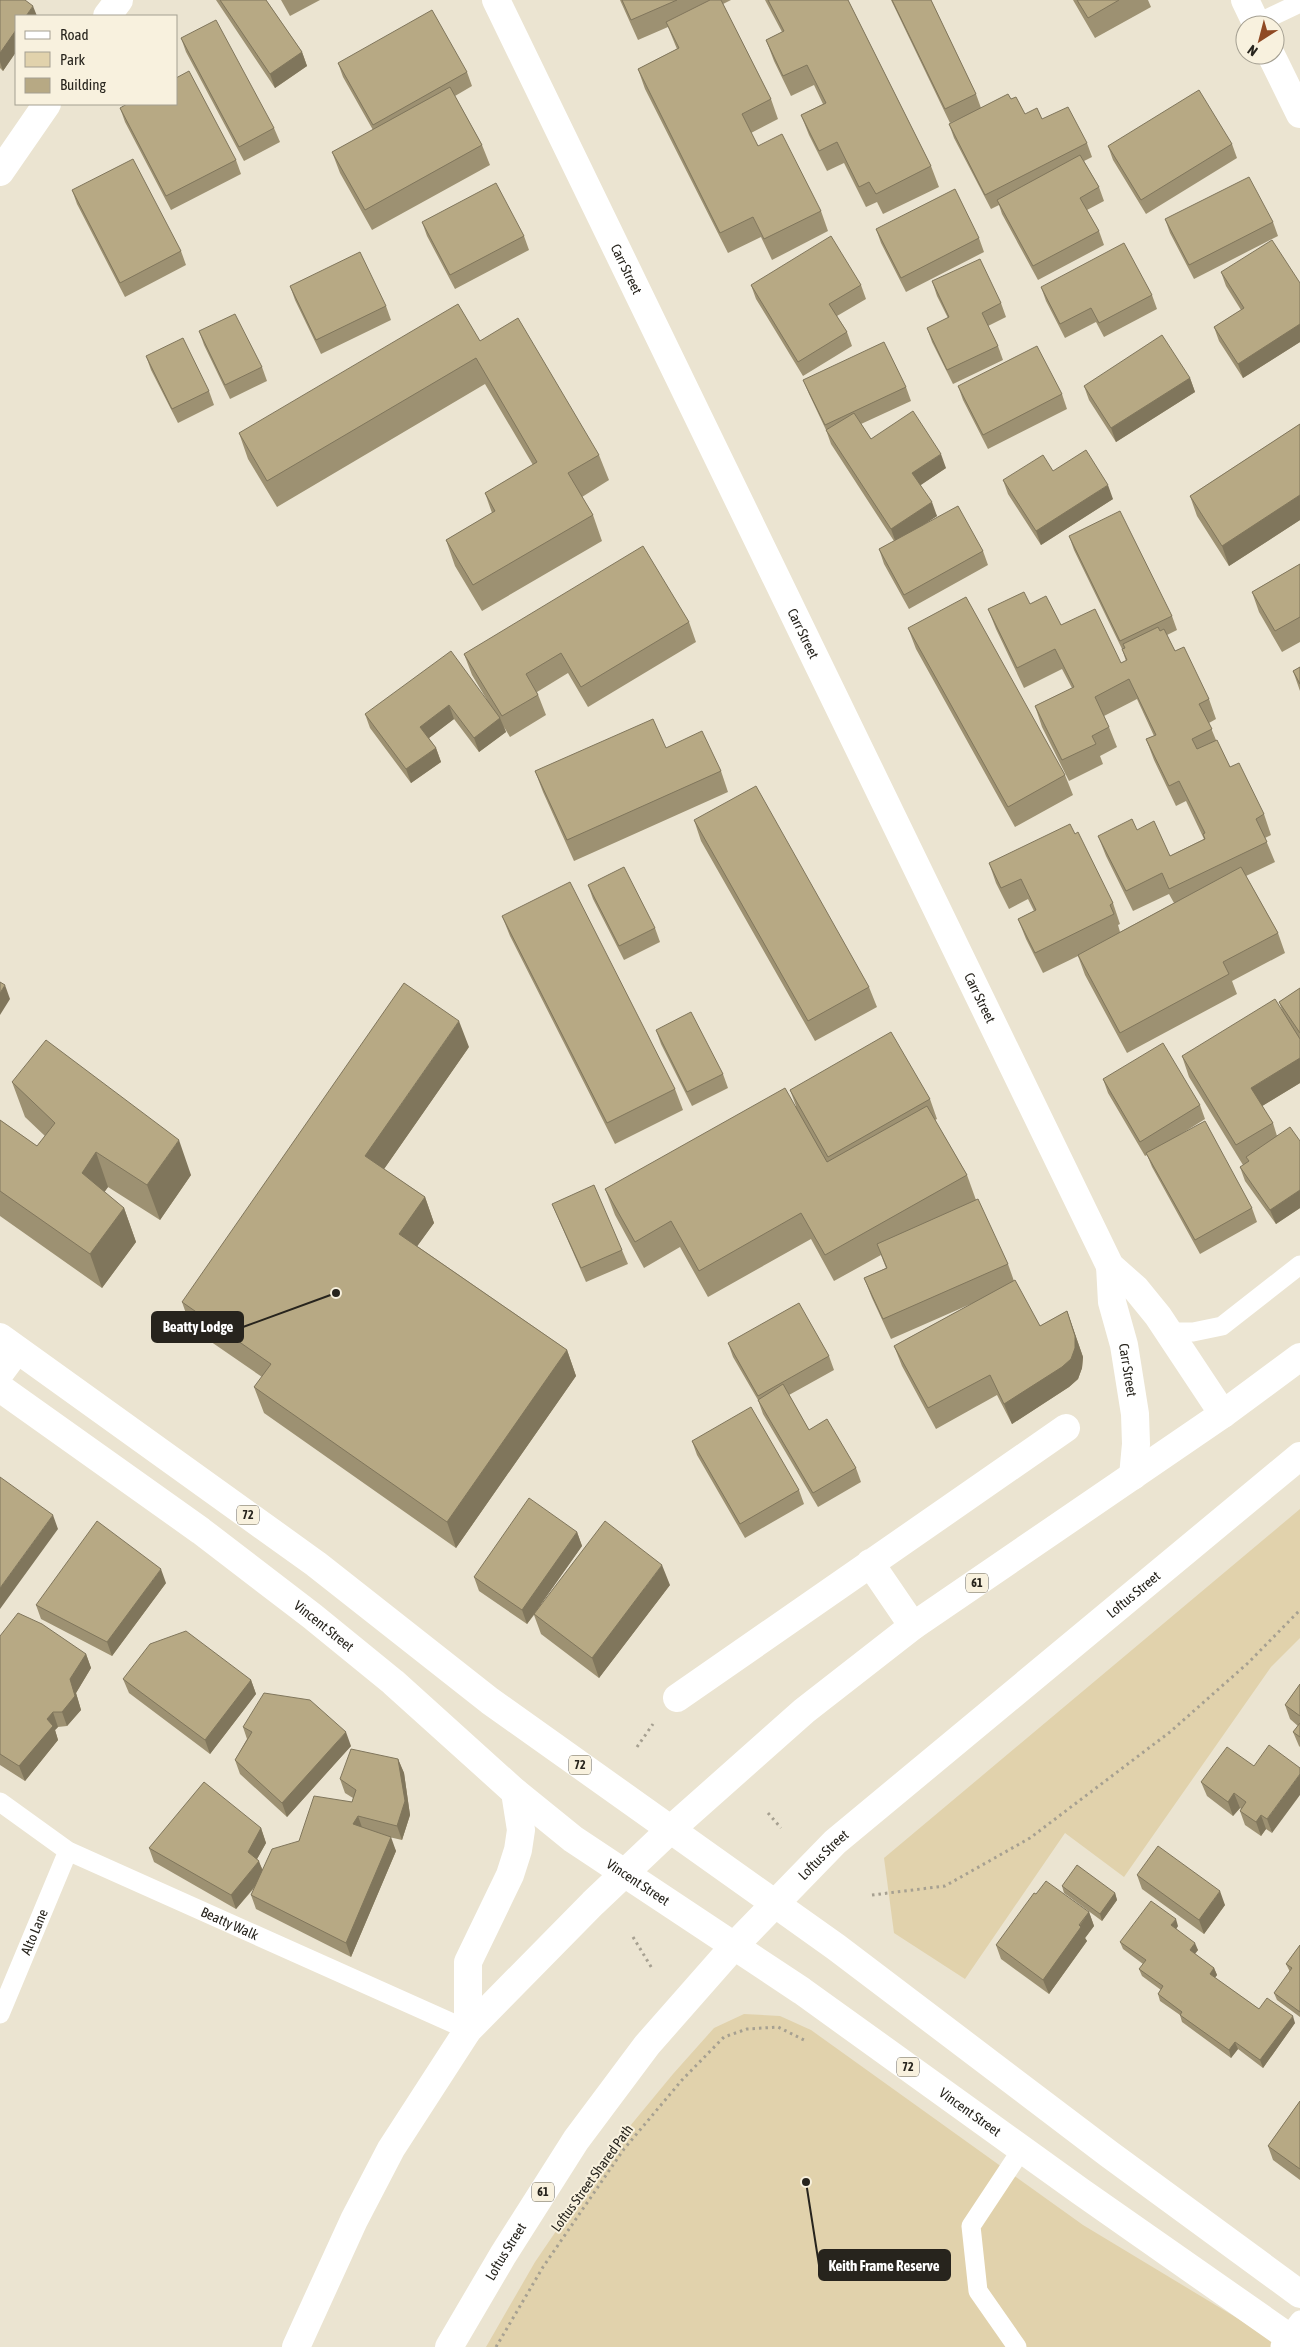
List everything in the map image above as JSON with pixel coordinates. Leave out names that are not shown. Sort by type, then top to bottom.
[{"type":"main road","points":[[108,15],[118,0]]},
{"type":"main road","name":"Carr Street","points":[[496,0],[1110,1266],[1136,1289],[1170,1332],[1223,1414]]},
{"type":"main road","points":[[1276,65],[1300,114]]},
{"type":"main road","points":[[0,172],[46,105]]},
{"type":"main road","name":"Carr Street","points":[[1110,1266],[1112,1302],[1124,1346],[1135,1414],[1136,1444],[1133,1476]]},
{"type":"main road","points":[[0,1373],[8,1343]]},
{"type":"main road","name":"72","points":[[8,1343],[316,1564],[490,1701],[836,1947],[1109,2154],[1300,2294]]},
{"type":"main road","name":"61","points":[[296,2347],[354,2220],[391,2149],[468,2030],[625,1874],[670,1830],[804,1711],[913,1626],[1223,1414],[1300,1357]]},
{"type":"main road","name":"Vincent Street","points":[[0,1388],[200,1531],[312,1616],[393,1682],[515,1792],[573,1839],[735,1945],[1292,2337]]},
{"type":"main road","points":[[677,1698],[1066,1428]]},
{"type":"main road","name":"Loftus Street","points":[[448,2347],[503,2255],[576,2140],[647,2045],[735,1945],[835,1842],[1300,1456]]},
{"type":"main road","points":[[870,1563],[913,1626]]},
{"type":"main road","points":[[468,2030],[468,1962],[510,1875],[518,1850],[521,1830],[515,1792]]},
{"type":"lane","points":[[1256,15],[1300,3]]},
{"type":"lane","points":[[1170,1332],[1193,1332],[1222,1326],[1300,1265]]},
{"type":"lane","name":"Beatty Walk","points":[[0,1802],[68,1851],[468,2030]]},
{"type":"lane","name":"Alto Lane","points":[[0,2014],[68,1851]]},
{"type":"lane","points":[[1017,2347],[978,2291],[971,2226],[1022,2148]]},
{"type":"path","points":[[872,1895],[945,1886],[1030,1838],[1170,1732],[1248,1663],[1300,1610]]},
{"type":"path","points":[[768,1813],[782,1828]]},
{"type":"path","points":[[632,1937],[653,1970]]},
{"type":"path","name":"Loftus Street Shared Path","points":[[496,2347],[543,2267],[624,2149],[682,2080],[724,2037],[747,2029],[778,2027]]},
{"type":"green space","points":[[1300,1509],[1300,1638],[1271,1667],[1124,1877],[1065,1833],[965,1979],[894,1933],[884,1858]]},
{"type":"green space","points":[[744,2014],[780,2016],[811,2030],[1083,2225],[1242,2321],[1280,2347],[486,2347],[535,2262],[616,2143],[714,2028]]},
{"type":"building","points":[[0,0],[25,0],[33,6],[27,15],[15,15],[15,31],[0,53]]},
{"type":"building","points":[[220,0],[266,0],[302,52],[270,74]]},
{"type":"building","points":[[622,0],[677,0],[631,20]]},
{"type":"building","points":[[710,0],[721,0],[771,99],[742,114],[758,146],[782,134],[821,211],[764,239],[753,217],[720,233],[638,69],[679,48],[666,22]]},
{"type":"building","points":[[768,0],[848,0],[931,166],[876,194],[869,182],[859,187],[837,142],[819,151],[801,115],[826,103],[807,65],[783,76],[766,40],[784,31]]},
{"type":"building","points":[[892,0],[931,0],[976,94],[945,109]]},
{"type":"building","points":[[1077,0],[1119,0],[1088,18]]},
{"type":"building","points":[[432,10],[467,72],[373,125],[338,63]]},
{"type":"building","points":[[216,20],[274,128],[239,147],[181,38]]},
{"type":"building","points":[[189,71],[236,160],[166,196],[120,108],[125,105],[178,105],[178,77]]},
{"type":"building","points":[[450,87],[482,145],[365,210],[332,152]]},
{"type":"building","points":[[1199,90],[1232,144],[1141,200],[1108,146]]},
{"type":"building","points":[[1008,94],[1011,99],[1016,97],[1025,114],[1037,108],[1042,119],[1068,107],[1087,143],[985,195],[949,124]]},
{"type":"building","points":[[1080,155],[1099,187],[1080,198],[1099,231],[1033,266],[997,200]]},
{"type":"building","points":[[133,159],[181,251],[120,283],[72,190]]},
{"type":"building","points":[[1249,177],[1273,222],[1189,265],[1165,219]]},
{"type":"building","points":[[496,183],[524,236],[450,275],[422,222]]},
{"type":"building","points":[[955,189],[979,238],[901,278],[876,229]]},
{"type":"building","points":[[831,236],[861,285],[829,304],[847,332],[798,362],[751,285]]},
{"type":"building","points":[[1272,240],[1300,283],[1300,324],[1238,364],[1214,327],[1244,308],[1221,272]]},
{"type":"building","points":[[1124,243],[1152,295],[1099,323],[1091,308],[1060,324],[1041,287]]},
{"type":"building","points":[[360,252],[386,306],[316,340],[290,286]]},
{"type":"building","points":[[980,259],[1001,303],[982,313],[998,346],[947,370],[927,328],[949,317],[932,281]]},
{"type":"building","points":[[458,304],[480,341],[518,318],[599,455],[568,473],[593,515],[473,585],[446,540],[495,511],[485,493],[537,462],[476,358],[267,481],[239,433]]},
{"type":"building","points":[[235,314],[262,367],[225,385],[199,331]]},
{"type":"building","points":[[1162,335],[1190,378],[1111,428],[1084,386]]},
{"type":"building","points":[[183,338],[209,391],[172,409],[146,356]]},
{"type":"building","points":[[884,342],[906,387],[825,425],[803,380]]},
{"type":"building","points":[[1037,346],[1062,394],[983,435],[958,386]]},
{"type":"building","points":[[913,411],[941,454],[912,473],[932,502],[891,529],[826,430],[854,413],[871,439]]},
{"type":"building","points":[[1300,424],[1300,495],[1222,546],[1190,496]]},
{"type":"building","points":[[1086,450],[1108,485],[1036,531],[1003,480],[1043,455],[1053,471]]},
{"type":"building","points":[[958,506],[983,551],[904,595],[879,549]]},
{"type":"building","points":[[1120,511],[1172,616],[1120,641],[1069,536]]},
{"type":"building","points":[[643,546],[689,622],[581,687],[561,653],[526,674],[538,695],[502,716],[464,654]]},
{"type":"building","points":[[1300,564],[1300,617],[1275,631],[1252,592]]},
{"type":"building","points":[[1024,592],[1030,604],[1046,596],[1061,625],[1095,609],[1121,663],[1127,660],[1122,649],[1125,648],[1123,644],[1158,627],[1160,631],[1164,629],[1175,651],[1184,647],[1209,699],[1199,704],[1212,729],[1192,739],[1197,749],[1217,740],[1230,767],[1239,763],[1264,814],[1256,819],[1267,842],[1169,889],[1162,873],[1126,891],[1098,836],[1132,819],[1137,830],[1154,821],[1170,856],[1205,839],[1203,834],[1205,833],[1179,781],[1169,786],[1146,739],[1156,735],[1129,679],[1095,697],[1109,727],[1092,736],[1096,744],[1062,760],[1035,706],[1074,687],[1055,649],[1017,668],[988,609]]},
{"type":"building","points":[[966,597],[1065,775],[1008,807],[908,628]]},
{"type":"building","points":[[451,651],[500,718],[474,738],[449,705],[420,727],[436,748],[406,769],[365,714]]},
{"type":"building","points":[[1300,667],[1300,684],[1293,671]]},
{"type":"building","points":[[653,719],[666,748],[702,731],[721,771],[567,840],[535,771]]},
{"type":"building","points":[[756,786],[869,987],[808,1021],[694,820]]},
{"type":"building","points":[[1070,824],[1075,834],[1078,832],[1113,903],[1110,905],[1114,914],[1035,953],[1018,919],[1036,910],[1021,879],[1001,888],[989,863]]},
{"type":"building","points":[[624,867],[655,928],[619,946],[588,885]]},
{"type":"building","points":[[1241,867],[1278,933],[1223,962],[1229,974],[1120,1033],[1078,955]]},
{"type":"building","points":[[570,882],[675,1089],[607,1123],[502,916]]},
{"type":"building","points":[[0,982],[5,985],[0,993]]},
{"type":"building","points":[[404,983],[459,1021],[365,1156],[425,1197],[399,1234],[567,1350],[447,1522],[254,1387],[271,1364],[182,1302]]},
{"type":"building","points":[[1300,988],[1300,1033],[1279,1002]]},
{"type":"building","points":[[1275,999],[1300,1039],[1300,1058],[1251,1088],[1273,1123],[1236,1145],[1182,1056]]},
{"type":"building","points":[[691,1012],[723,1074],[687,1092],[656,1030]]},
{"type":"building","points":[[891,1032],[930,1099],[828,1157],[790,1090]]},
{"type":"building","points":[[46,1040],[179,1140],[147,1185],[96,1152],[82,1173],[124,1208],[90,1254],[0,1191],[0,1120],[37,1146],[55,1123],[12,1082]]},
{"type":"building","points":[[1163,1043],[1200,1105],[1140,1142],[1103,1079]]},
{"type":"building","points":[[785,1088],[827,1162],[927,1106],[967,1175],[825,1255],[801,1213],[699,1271],[671,1221],[635,1242],[605,1189]]},
{"type":"building","points":[[1205,1121],[1252,1208],[1195,1240],[1146,1153]]},
{"type":"building","points":[[1290,1127],[1300,1141],[1300,1190],[1270,1210],[1240,1167],[1249,1161],[1246,1157]]},
{"type":"building","points":[[594,1185],[622,1250],[581,1268],[552,1204]]},
{"type":"building","points":[[978,1199],[1008,1264],[883,1319],[864,1278],[887,1268],[877,1244]]},
{"type":"building","points":[[1015,1280],[1040,1326],[1067,1311],[1075,1336],[1075,1348],[1071,1359],[1062,1367],[1004,1404],[990,1375],[928,1408],[894,1346]]},
{"type":"building","points":[[799,1303],[829,1356],[758,1396],[728,1343]]},
{"type":"building","points":[[783,1384],[809,1430],[827,1419],[856,1468],[813,1493],[758,1400]]},
{"type":"building","points":[[751,1407],[799,1490],[740,1524],[692,1441]]},
{"type":"building","points":[[0,1477],[53,1515],[0,1588]]},
{"type":"building","points":[[529,1498],[577,1532],[522,1610],[474,1577]]},
{"type":"building","points":[[97,1521],[161,1569],[107,1642],[36,1605]]},
{"type":"building","points":[[605,1521],[662,1565],[592,1658],[534,1614]]},
{"type":"building","points":[[18,1613],[42,1624],[86,1654],[70,1679],[75,1696],[62,1712],[53,1712],[47,1719],[53,1726],[19,1766],[0,1754],[0,1636]]},
{"type":"building","points":[[186,1631],[251,1680],[205,1740],[123,1679],[150,1644]]},
{"type":"building","points":[[1300,1684],[1300,1716],[1285,1705]]},
{"type":"building","points":[[264,1693],[310,1700],[346,1732],[282,1803],[235,1760],[252,1732],[243,1727]]},
{"type":"building","points":[[1300,1723],[1300,1737],[1293,1732]]},
{"type":"building","points":[[1269,1745],[1300,1768],[1300,1774],[1267,1819],[1261,1815],[1256,1822],[1240,1811],[1246,1802],[1234,1793],[1228,1802],[1201,1782],[1227,1747],[1254,1766]]},
{"type":"building","points":[[351,1749],[398,1759],[405,1801],[397,1826],[358,1816],[353,1824],[391,1837],[346,1943],[251,1895],[272,1849],[299,1841],[314,1796],[352,1802],[356,1790],[340,1779]]},
{"type":"building","points":[[204,1782],[261,1828],[248,1852],[259,1861],[231,1895],[149,1848]]},
{"type":"building","points":[[1158,1846],[1220,1891],[1199,1920],[1137,1875]]},
{"type":"building","points":[[1077,1865],[1115,1893],[1100,1914],[1062,1886]]},
{"type":"building","points":[[1046,1881],[1089,1912],[1079,1925],[1081,1927],[1043,1980],[996,1945],[1034,1893],[1036,1894]]},
{"type":"building","points":[[1151,1901],[1176,1919],[1171,1925],[1195,1943],[1190,1950],[1214,1968],[1210,1974],[1259,2009],[1267,1998],[1293,2016],[1260,2060],[1235,2042],[1229,2050],[1180,2015],[1182,2012],[1158,1994],[1163,1986],[1139,1969],[1146,1960],[1120,1942]]},
{"type":"building","points":[[1300,1945],[1300,2012],[1274,1993],[1292,1968],[1286,1964]]},
{"type":"building","points":[[1300,2101],[1300,2169],[1268,2146]]},
{"type":"place","name":"Beatty Lodge","points":[[336,1293]]},
{"type":"place","name":"Keith Frame Reserve","points":[[806,2182]]}]
